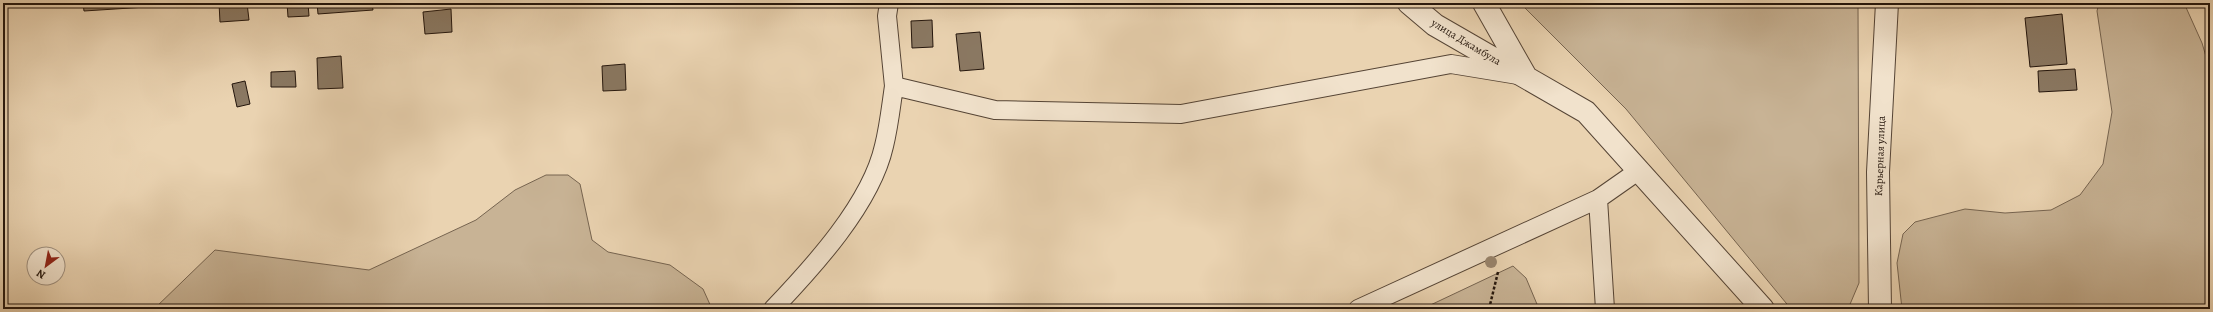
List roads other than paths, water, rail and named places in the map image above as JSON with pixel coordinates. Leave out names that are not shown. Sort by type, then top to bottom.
[{"type":"street","name":"улица Джамбула","points":[[1409,3],[1435,25],[1586,112],[1763,309]]},
{"type":"street","points":[[1484,3],[1526,77]]},
{"type":"street","name":"Карьерная улица","points":[[1880,309],[1878,172],[1887,3]]},
{"type":"lane","points":[[773,309],[825,252],[866,192],[884,147],[894,86],[887,16],[889,3]]},
{"type":"lane","points":[[894,86],[995,110],[1181,114],[1451,64],[1526,77]]},
{"type":"lane","points":[[1358,309],[1598,199],[1638,171]]},
{"type":"lane","points":[[1598,199],[1605,309]]}]
